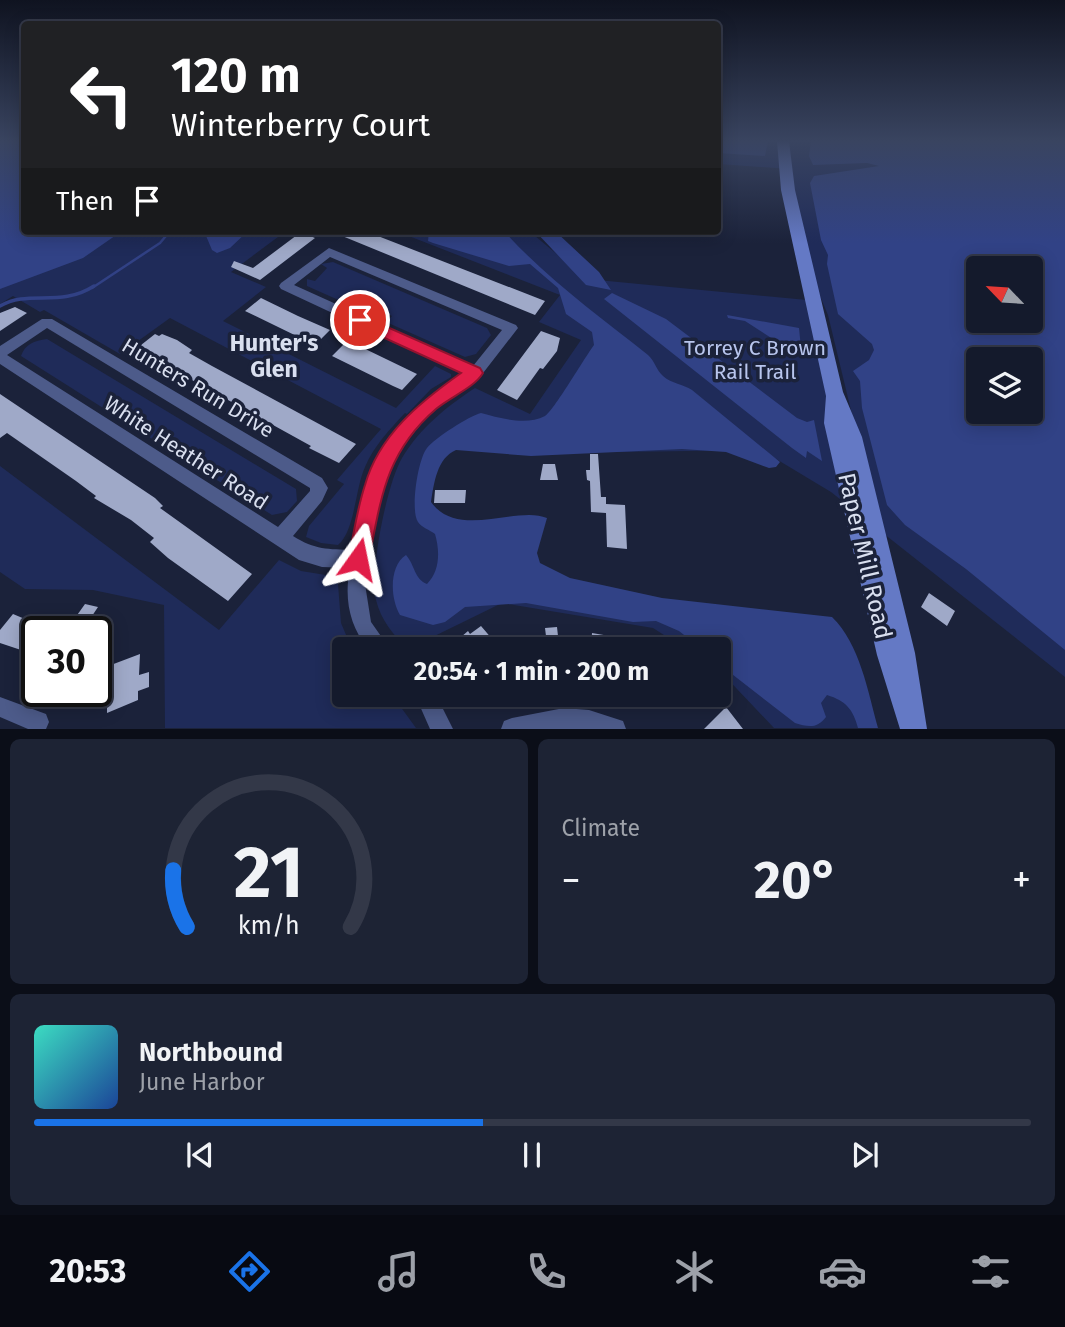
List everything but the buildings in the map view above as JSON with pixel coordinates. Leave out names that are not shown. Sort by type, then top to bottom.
[{"type":"main road","name":"Paper Mill Road","points":[[786,175],[834,392],[833,423],[889,655],[912,723]]},
{"type":"street","points":[[371,637],[359,614],[356,584],[358,559],[374,483],[393,445],[429,405],[475,373],[511,328],[329,252],[285,286],[475,373]]},
{"type":"street","name":"Hunters Run Drive","points":[[0,355],[47,322],[317,483],[320,488],[316,496],[280,538]]},
{"type":"street","name":"White Heather Road","points":[[0,355],[305,554],[321,558],[358,559]]},
{"type":"street","points":[[0,707],[38,722]]},
{"type":"street","points":[[431,707],[442,729]]},
{"type":"street","points":[[512,729],[542,719],[571,717],[602,723],[615,729]]},
{"type":"green space","points":[[0,175],[21,175],[21,235],[281,235],[231,272],[266,287],[223,321],[396,408],[435,366],[451,374],[451,377],[431,389],[388,432],[365,467],[344,539],[338,545],[321,543],[306,537],[309,526],[344,484],[337,480],[381,429],[170,318],[120,354],[44,310],[40,312],[13,296],[0,304]]},
{"type":"green space","name":"Torrey C Brown Rail Trail","points":[[791,175],[1065,175],[1065,677],[831,492],[761,450],[618,452],[438,446],[428,518],[585,600],[827,619],[869,728],[774,728],[731,683],[731,637],[667,637],[653,628],[502,603],[433,637],[396,637],[388,627],[376,600],[374,587],[377,550],[385,507],[396,470],[409,447],[434,419],[475,388],[530,414],[581,340],[539,322],[560,295],[406,235],[534,235],[587,279],[807,300],[855,427],[828,315],[815,284]]},
{"type":"green space","points":[[333,262],[487,328],[491,335],[476,354],[465,357],[386,322],[392,316],[350,297],[343,302],[307,286],[307,279],[315,281],[327,268],[321,264]]},
{"type":"green space","points":[[47,339],[296,489],[297,501],[287,512],[272,515],[21,356],[31,344]]},
{"type":"green space","points":[[0,466],[219,630],[279,560],[301,571],[332,576],[338,584],[341,623],[347,637],[332,637],[332,707],[401,707],[416,728],[165,728],[164,605],[93,590],[25,589],[0,572]]},
{"type":"shaded area","points":[[0,175],[21,175],[21,235],[116,235],[83,258],[0,289]]},
{"type":"shaded area","points":[[820,175],[1065,175],[1065,650],[966,569],[905,525],[887,505],[862,408],[860,381],[853,371],[869,360],[874,350],[872,344],[838,314],[827,264],[828,255],[821,240],[810,183],[814,176]]},
{"type":"shaded area","points":[[206,235],[244,235],[230,248],[217,253],[212,250]]},
{"type":"shaded area","points":[[429,235],[508,235],[555,281],[648,355],[663,376],[692,390],[780,462],[776,467],[769,468],[726,452],[682,449],[531,456],[456,450],[444,459],[441,465],[435,479],[431,502],[443,513],[456,519],[520,515],[547,518],[537,553],[540,563],[570,578],[662,598],[832,617],[842,628],[856,654],[878,728],[858,728],[848,707],[827,695],[821,703],[826,717],[823,721],[812,726],[795,723],[731,673],[731,637],[687,637],[656,621],[633,622],[526,603],[465,607],[445,622],[433,625],[400,615],[394,600],[393,583],[400,560],[406,555],[417,575],[427,584],[438,560],[435,534],[418,522],[415,507],[418,473],[427,448],[452,428],[481,413],[521,421],[545,416],[594,345],[592,332],[566,314],[558,288],[530,264],[509,266],[428,241]]},
{"type":"shaded area","points":[[539,235],[559,235],[599,272],[611,290],[586,285]]},
{"type":"shaded area","points":[[612,293],[666,319],[797,418],[807,422],[814,420],[822,461],[807,451],[806,458],[792,448],[604,299]]},
{"type":"shaded area","points":[[727,315],[799,328],[802,358],[745,321],[728,318]]},
{"type":"waterway","points":[[92,288],[160,243],[167,235]]},
{"type":"waterway","points":[[0,306],[22,299],[69,296],[94,286]]},
{"type":"district","name":"Hunter's Glen","points":[[274,356]]},
{"type":"route","points":[[358,559],[374,483],[393,445],[439,396],[475,373],[360,320]]}]
